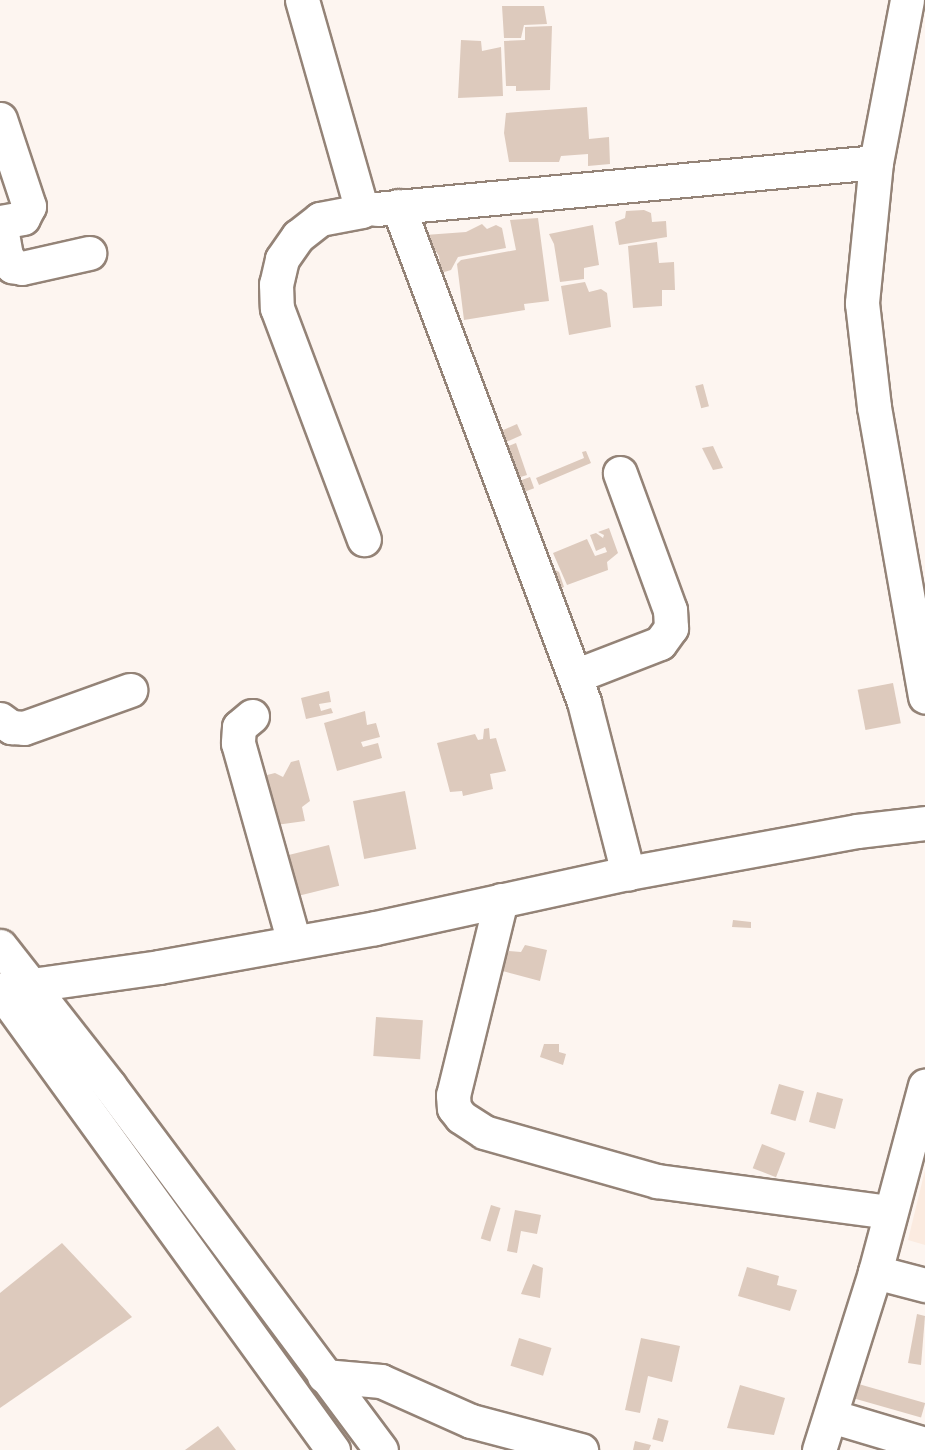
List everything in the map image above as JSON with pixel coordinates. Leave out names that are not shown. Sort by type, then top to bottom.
[{"type":"street","points":[[302,0],[362,211]]},
{"type":"street","points":[[907,0],[876,162],[862,303],[874,406],[922,655],[925,696]]},
{"type":"street","points":[[0,119],[29,206],[23,218],[0,222],[6,255],[12,266],[22,268],[89,253]]},
{"type":"street","points":[[364,539],[277,308],[276,284],[282,259],[309,226],[333,214],[398,206],[876,162]]},
{"type":"street","points":[[398,206],[575,676],[628,873]]},
{"type":"street","points":[[575,676],[660,643],[671,628],[670,610],[620,473]]},
{"type":"street","points":[[0,720],[11,727],[38,725],[130,690]]},
{"type":"street","points":[[252,716],[239,727],[238,743],[294,942]]},
{"type":"street","points":[[9,988],[159,967],[294,942],[628,873],[857,831],[925,823]]},
{"type":"street","points":[[501,900],[453,1095],[454,1108],[461,1117],[484,1132],[657,1181],[890,1212]]},
{"type":"street","points":[[0,946],[9,988],[333,1450]]},
{"type":"street","points":[[9,988],[109,1085],[381,1450]]},
{"type":"street","points":[[819,1450],[875,1272],[925,1086]]},
{"type":"street","points":[[875,1272],[925,1285]]},
{"type":"street","points":[[324,1376],[381,1381],[471,1421],[580,1450]]},
{"type":"street","points":[[831,1416],[925,1444]]},
{"type":"shaded area","points":[[925,1170],[925,1245],[908,1240]]},
{"type":"building","points":[[502,6],[544,6],[547,24],[524,25],[521,38],[504,38]]},
{"type":"building","points":[[552,26],[550,90],[516,91],[516,86],[506,86],[504,41],[525,40],[525,27]]},
{"type":"building","points":[[461,40],[481,41],[482,51],[501,47],[503,96],[458,98]]},
{"type":"building","points":[[587,107],[589,139],[609,137],[610,164],[588,166],[588,154],[561,156],[559,162],[509,162],[504,133],[506,113]]},
{"type":"building","points":[[644,210],[651,213],[652,222],[666,221],[667,237],[619,245],[615,222],[625,218],[626,211]]},
{"type":"building","points":[[538,218],[549,301],[524,304],[525,310],[464,320],[457,264],[461,260],[516,250],[510,220]]},
{"type":"building","points":[[482,224],[487,229],[496,225],[502,228],[506,248],[458,257],[451,270],[441,273],[439,256],[425,235],[466,232]]},
{"type":"building","points":[[593,225],[599,265],[584,268],[584,279],[560,282],[554,244],[549,234]]},
{"type":"building","points":[[657,242],[659,263],[674,262],[675,290],[662,290],[662,306],[633,308],[628,246]]},
{"type":"building","points":[[585,282],[589,292],[601,289],[607,293],[611,327],[569,335],[561,286]]},
{"type":"building","points":[[703,384],[709,406],[701,408],[695,386]]},
{"type":"building","points":[[517,424],[522,435],[492,448],[487,437]]},
{"type":"building","points":[[516,443],[527,475],[511,480],[493,452]]},
{"type":"building","points":[[713,446],[723,468],[713,470],[702,448]]},
{"type":"building","points":[[586,451],[591,463],[539,485],[536,478],[584,458],[582,452]]},
{"type":"building","points":[[530,477],[534,488],[517,494],[513,483]]},
{"type":"building","points":[[609,528],[618,553],[607,562],[608,570],[567,585],[553,553],[587,539],[595,556],[607,552],[605,547],[596,551],[590,535],[596,533],[603,538],[604,535],[598,532]]},
{"type":"building","points":[[550,567],[559,572],[564,587],[546,594]]},
{"type":"building","points":[[893,683],[901,723],[865,730],[858,690]]},
{"type":"building","points":[[329,691],[331,702],[319,704],[321,711],[331,708],[333,713],[306,719],[301,698]]},
{"type":"building","points":[[365,711],[367,725],[376,723],[380,737],[361,742],[363,747],[378,743],[382,758],[337,771],[324,723]]},
{"type":"building","points":[[489,728],[490,739],[496,738],[506,771],[490,774],[493,789],[463,796],[462,791],[450,792],[437,743],[475,734],[478,740],[483,739],[484,729]]},
{"type":"building","points":[[299,760],[310,801],[302,807],[305,821],[276,825],[263,776],[275,773],[283,777],[291,762]]},
{"type":"building","points":[[405,791],[416,849],[364,859],[353,801]]},
{"type":"building","points":[[329,845],[339,886],[288,899],[278,858]]},
{"type":"building","points":[[733,920],[751,922],[751,928],[732,927]]},
{"type":"building","points":[[525,945],[547,950],[540,981],[499,970],[509,951],[521,952]]},
{"type":"building","points":[[376,1017],[423,1020],[420,1059],[373,1056]]},
{"type":"building","points":[[544,1044],[559,1044],[559,1052],[566,1054],[563,1065],[540,1057]]},
{"type":"building","points":[[779,1084],[804,1091],[795,1121],[770,1114]]},
{"type":"building","points":[[817,1092],[843,1099],[835,1129],[809,1122]]},
{"type":"building","points":[[762,1144],[785,1153],[776,1177],[753,1168]]},
{"type":"building","points":[[491,1205],[501,1208],[490,1241],[481,1238]]},
{"type":"building","points":[[515,1210],[541,1215],[537,1234],[521,1231],[517,1253],[507,1251]]},
{"type":"building","points":[[62,1243],[132,1317],[0,1408],[0,1293]]},
{"type":"building","points":[[533,1264],[543,1268],[540,1298],[521,1294]]},
{"type":"building","points":[[747,1267],[779,1276],[777,1285],[797,1290],[790,1311],[738,1296]]},
{"type":"building","points":[[917,1314],[925,1316],[921,1365],[908,1363]]},
{"type":"building","points":[[519,1338],[552,1348],[543,1376],[511,1366]]},
{"type":"building","points":[[641,1338],[680,1346],[672,1382],[648,1376],[640,1413],[625,1410]]},
{"type":"building","points":[[855,1383],[925,1403],[921,1418],[851,1397]]},
{"type":"building","points":[[740,1385],[785,1398],[774,1435],[727,1428]]},
{"type":"building","points":[[658,1418],[669,1421],[663,1442],[652,1439]]},
{"type":"building","points":[[218,1426],[236,1450],[185,1450]]},
{"type":"building","points":[[635,1441],[651,1445],[649,1450],[633,1450]]}]
